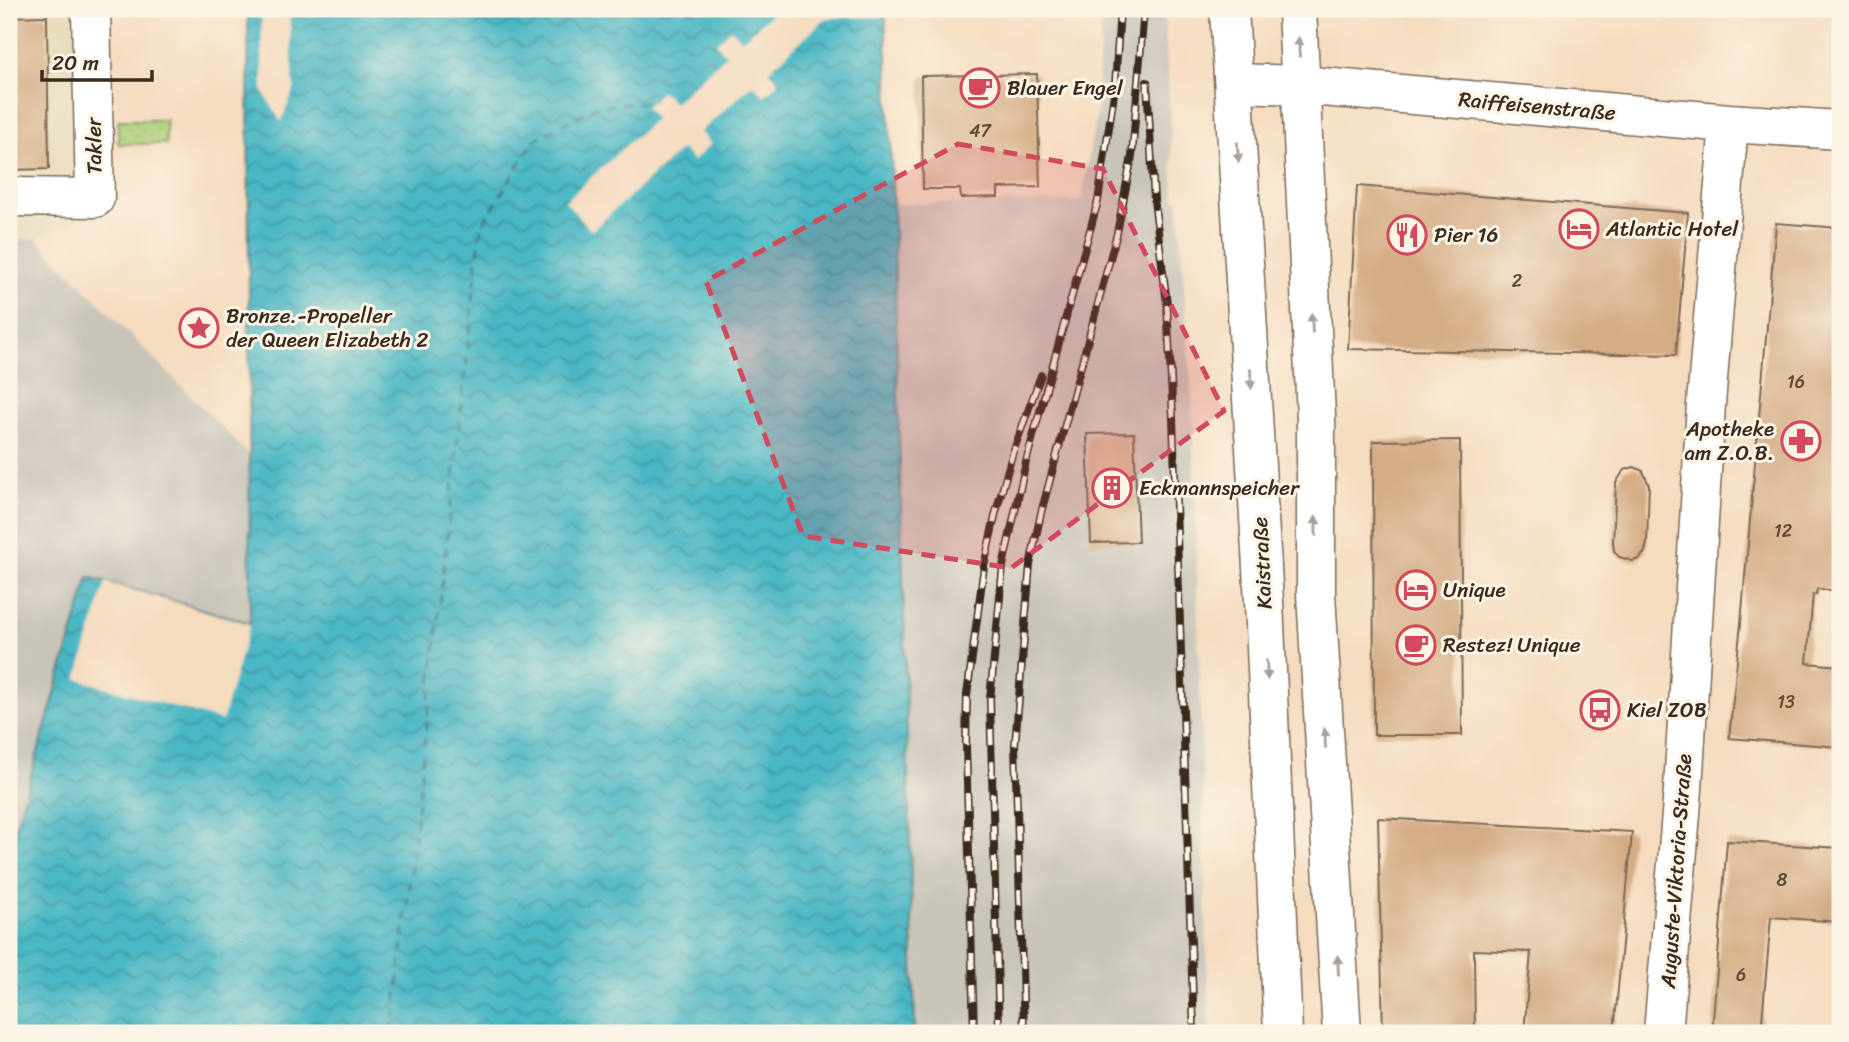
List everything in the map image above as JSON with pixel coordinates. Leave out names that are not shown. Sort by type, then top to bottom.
[{"type":"main road","name":"Takler","points":[[9,197],[94,198],[91,9]]},
{"type":"main road","name":"Kaistraße","points":[[1229,9],[1263,589],[1283,1033]]},
{"type":"main road","points":[[1297,9],[1316,416],[1316,594],[1342,1033]]},
{"type":"main road","name":"Raiffeisenstraße","points":[[1234,83],[1300,85],[1729,123],[1840,130]]},
{"type":"main road","name":"Auguste-Viktoria-Straße","points":[[1663,1033],[1683,789],[1706,404],[1729,123]]},
{"type":"highlighted area","points":[[958,144],[1103,169],[1224,411],[1011,568],[803,536],[706,281]]},
{"type":"shaded area","points":[[1102,9],[1164,9],[1174,199],[1178,200],[1192,400],[1209,1033],[915,1033],[893,204],[1081,201],[1096,115]]},
{"type":"shaded area","points":[[111,11],[112,205],[36,239],[9,240],[9,13]]},
{"type":"shaded area","points":[[36,239],[249,455],[250,624],[89,577],[9,851],[9,240]]},
{"type":"green space","points":[[118,120],[166,120],[166,144],[118,144]]},
{"type":"water","points":[[248,9],[885,9],[893,204],[915,1033],[9,1033],[9,851],[89,577],[250,623]]},
{"type":"pier","points":[[261,9],[289,9],[294,89],[281,122],[263,92]]},
{"type":"pier","points":[[777,9],[885,9],[885,17],[826,18],[769,70],[779,82],[764,96],[753,84],[700,132],[711,144],[693,161],[682,149],[591,231],[565,201],[655,119],[645,107],[662,91],[674,103],[726,55],[716,43],[731,29],[742,40]]},
{"type":"pier","points":[[106,582],[250,624],[222,721],[77,679]]},
{"type":"building","points":[[47,16],[49,169],[9,170],[9,17]]},
{"type":"building","points":[[1037,74],[1040,187],[998,188],[998,197],[961,198],[960,189],[923,189],[921,76]]},
{"type":"building","points":[[1357,186],[1688,213],[1676,355],[1348,349]]},
{"type":"building","points":[[1776,223],[1840,228],[1840,591],[1817,589],[1816,595],[1813,594],[1807,663],[1840,666],[1840,747],[1729,738]]},
{"type":"building","name":"Eckmannspeicher","points":[[1134,433],[1138,542],[1091,543],[1087,434]]},
{"type":"building","points":[[1460,440],[1462,735],[1374,735],[1373,441]]},
{"type":"building","points":[[1634,467],[1643,471],[1649,485],[1645,552],[1639,559],[1632,561],[1619,557],[1614,551],[1613,542],[1616,483],[1624,470]]},
{"type":"building","points":[[1378,818],[1632,832],[1614,1033],[1524,1033],[1531,952],[1474,950],[1475,1033],[1383,1033]]},
{"type":"building","points":[[1727,841],[1840,848],[1840,922],[1771,917],[1761,1033],[1712,1033]]},
{"type":"ferry route","points":[[393,1033],[481,227],[534,140],[595,107],[654,101]]},
{"type":"railway","points":[[999,1033],[990,699],[1003,566],[1026,462],[1098,201],[1115,87],[1120,9]]},
{"type":"railway","points":[[1024,1033],[1015,745],[1030,565],[1041,513],[1117,233],[1132,156],[1144,9]]},
{"type":"railway","points":[[1147,82],[1154,200],[1167,304],[1173,418],[1194,1033]]},
{"type":"railway","points":[[974,1033],[967,695],[984,566],[996,512],[1012,455],[1041,375]]},
{"type":"place","name":"Blauer Engel","points":[[980,88]]},
{"type":"place","name":"Atlantic Hotel","points":[[1579,229]]},
{"type":"place","name":"Pier 16","points":[[1407,235]]},
{"type":"place","name":"Bronze.-Propeller der Queen Elizabeth 2","points":[[199,328]]},
{"type":"place","name":"Apotheke am Z.O.B.","points":[[1801,441]]},
{"type":"place","name":"Eckmannspeicher","points":[[1112,488]]},
{"type":"place","name":"Unique","points":[[1416,590]]},
{"type":"place","name":"Restez! Unique","points":[[1416,645]]},
{"type":"place","name":"Kiel ZOB","points":[[1600,710]]}]
